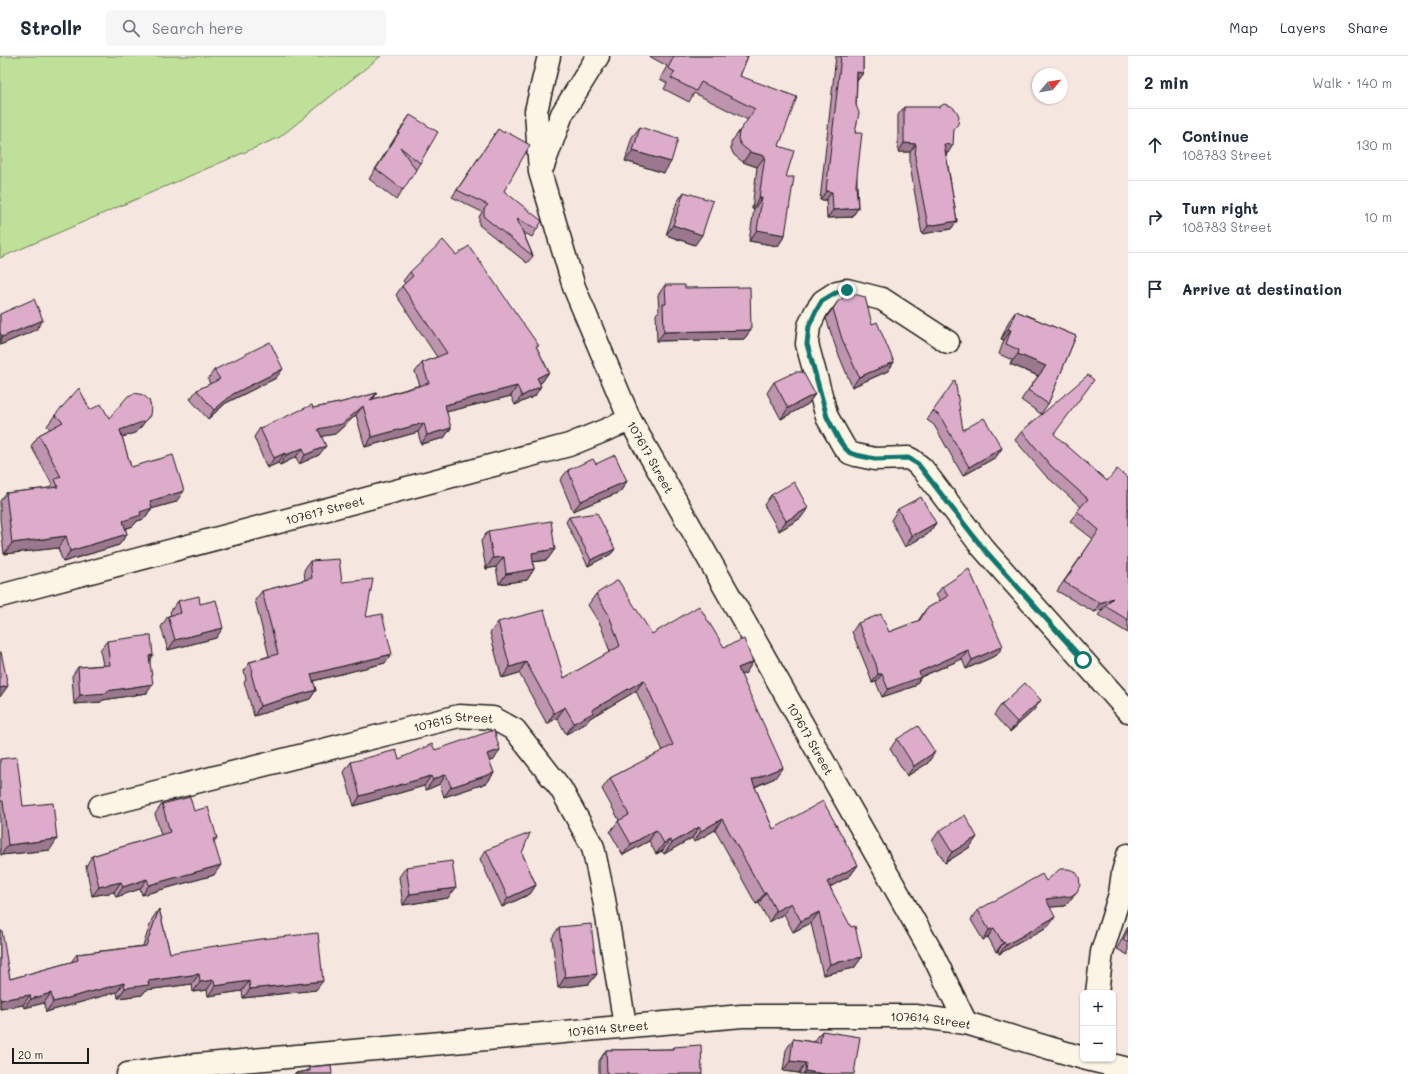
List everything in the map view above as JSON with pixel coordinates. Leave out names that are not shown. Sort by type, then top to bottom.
[{"type":"street","points":[[549,56],[536,111],[540,172],[574,287],[630,420]]},
{"type":"street","points":[[540,172],[562,114],[598,56]]},
{"type":"street","points":[[948,342],[882,299],[847,290],[837,292],[830,296],[822,301],[816,311],[809,326],[807,344],[827,417],[839,440],[850,453],[875,459],[908,458],[922,468],[982,547],[1128,711]]},
{"type":"street","name":"107617 Street","points":[[0,596],[569,445],[630,420],[932,953],[966,1023]]},
{"type":"street","name":"107615 Street","points":[[100,806],[459,716],[493,718],[515,730],[561,789],[593,847],[604,899],[625,1025]]},
{"type":"street","points":[[1097,990],[1102,952],[1120,894],[1123,872],[1128,855]]},
{"type":"street","name":"107614 Street","points":[[128,1074],[186,1066],[625,1025],[742,1016],[915,1016],[966,1023],[1080,1058]]},
{"type":"street","name":"107614 Street","points":[[1093,1062],[1128,1069]]},
{"type":"green space","points":[[0,56],[381,56],[280,137],[0,258]]},
{"type":"building","points":[[674,56],[748,56],[740,76],[797,97],[779,146],[794,151],[786,177],[794,177],[785,235],[757,230],[762,198],[759,198],[765,156],[750,152],[741,145],[738,139],[739,132],[755,109],[701,82],[696,91],[671,78],[675,72],[668,68]]},
{"type":"building","points":[[841,56],[863,56],[863,73],[857,72],[856,105],[859,113],[855,133],[862,133],[856,185],[858,208],[833,210],[832,192],[826,191]]},
{"type":"building","points":[[944,104],[951,106],[956,110],[959,116],[958,124],[954,129],[953,145],[944,144],[957,221],[928,226],[915,158],[916,144],[904,143],[904,107],[939,107]]},
{"type":"building","points":[[410,115],[438,132],[420,163],[400,147],[416,170],[403,190],[376,169]]},
{"type":"building","points":[[640,127],[678,139],[671,162],[633,151]]},
{"type":"building","points":[[498,129],[504,133],[505,131],[530,145],[504,191],[542,221],[537,229],[517,219],[533,256],[484,217],[484,209],[488,205],[457,190]]},
{"type":"building","points":[[684,192],[713,201],[702,235],[673,225]]},
{"type":"building","points":[[443,240],[456,255],[469,246],[539,346],[536,346],[549,372],[537,378],[541,386],[522,396],[517,386],[445,405],[451,428],[427,435],[424,423],[372,437],[363,406],[342,424],[318,429],[326,446],[305,455],[303,448],[274,458],[260,428],[312,405],[313,408],[377,393],[370,400],[429,383],[422,363],[447,353],[402,286],[413,276],[410,272]]},
{"type":"building","points":[[665,285],[685,285],[685,288],[750,287],[751,330],[664,332],[663,304],[666,304]]},
{"type":"building","points":[[854,294],[865,297],[872,324],[877,322],[894,362],[859,377],[842,339],[833,309],[838,301],[846,296]]},
{"type":"building","points":[[34,299],[43,320],[2,337],[0,332],[0,314]]},
{"type":"building","points":[[1016,311],[1076,336],[1048,404],[1028,390],[1046,366],[1018,354],[1019,350],[1006,344],[1011,330],[1008,329]]},
{"type":"building","points":[[270,342],[283,369],[233,394],[214,410],[197,390],[220,379],[214,370]]},
{"type":"building","points":[[795,372],[803,372],[815,394],[788,408],[774,382]]},
{"type":"building","points":[[1088,375],[1094,380],[1054,434],[1107,481],[1117,469],[1128,478],[1128,620],[1105,606],[1113,598],[1100,603],[1064,582],[1099,530],[1077,511],[1088,499],[1051,466],[1022,431]]},
{"type":"building","points":[[955,380],[963,430],[984,418],[1002,448],[969,467],[940,416],[933,411]]},
{"type":"building","points":[[79,388],[90,410],[101,404],[109,418],[128,396],[135,393],[143,395],[149,400],[151,407],[150,415],[145,421],[120,430],[131,467],[173,455],[184,491],[150,501],[152,508],[140,512],[141,515],[123,521],[127,534],[70,551],[66,536],[12,543],[6,493],[58,487],[55,479],[61,477],[39,435],[63,422],[55,415]]},
{"type":"building","points":[[615,455],[627,481],[581,501],[568,470],[593,459],[596,464]]},
{"type":"building","points":[[794,482],[808,508],[786,521],[771,495]]},
{"type":"building","points":[[921,497],[936,523],[912,536],[898,509]]},
{"type":"building","points":[[597,513],[615,549],[591,560],[569,517]]},
{"type":"building","points":[[551,521],[555,549],[532,553],[534,569],[506,574],[504,557],[493,558],[488,531]]},
{"type":"building","points":[[339,559],[342,582],[373,579],[366,617],[382,614],[392,654],[311,674],[316,690],[260,706],[251,673],[253,672],[250,662],[278,654],[262,591],[312,578],[310,561]]},
{"type":"building","points":[[969,569],[1003,646],[972,660],[968,650],[919,672],[921,677],[888,689],[882,674],[878,674],[876,664],[858,623],[881,614],[889,632],[920,620],[926,609],[948,596],[942,587]]},
{"type":"building","points":[[618,580],[652,634],[699,606],[724,647],[744,639],[753,662],[738,668],[783,767],[752,780],[773,829],[823,801],[858,865],[827,882],[851,927],[855,926],[862,957],[830,964],[819,912],[801,921],[791,903],[776,911],[766,892],[764,894],[722,819],[701,831],[699,827],[672,843],[670,840],[664,843],[656,830],[631,844],[618,821],[629,815],[610,778],[673,745],[644,680],[592,710],[593,713],[574,723],[565,707],[554,713],[526,662],[510,667],[498,622],[544,610],[564,678],[620,646],[609,615],[596,594]]},
{"type":"building","points":[[199,596],[200,604],[216,600],[223,628],[175,640],[168,616],[181,613],[178,601]]},
{"type":"building","points":[[151,635],[153,655],[149,656],[153,684],[107,691],[107,693],[80,695],[78,667],[110,665],[107,641]]},
{"type":"building","points":[[0,652],[8,686],[0,688]]},
{"type":"building","points":[[1025,683],[1041,700],[1017,722],[1001,705]]},
{"type":"building","points":[[918,726],[935,752],[914,766],[897,739]]},
{"type":"building","points":[[494,730],[500,750],[487,754],[494,773],[451,787],[446,774],[433,780],[431,776],[360,796],[351,762],[396,750],[399,759],[432,744],[435,750]]},
{"type":"building","points":[[17,757],[23,806],[53,803],[57,839],[8,845],[3,801],[0,801],[0,759]]},
{"type":"building","points":[[190,797],[194,811],[208,807],[217,838],[213,839],[221,865],[149,885],[147,879],[123,887],[121,882],[99,887],[92,856],[170,832],[162,804]]},
{"type":"building","points":[[965,815],[977,837],[952,852],[939,831]]},
{"type":"building","points":[[530,833],[522,853],[536,885],[508,898],[486,850]]},
{"type":"building","points":[[452,861],[456,888],[410,894],[406,867]]},
{"type":"building","points":[[1060,869],[1075,871],[1079,877],[1080,885],[1077,892],[1071,896],[1046,899],[1055,917],[1006,945],[1004,942],[1003,943],[994,928],[989,930],[978,910],[1042,874],[1046,881]]},
{"type":"building","points":[[159,909],[170,953],[261,939],[318,933],[323,981],[250,989],[249,981],[215,986],[214,980],[200,982],[199,974],[148,981],[149,985],[125,988],[124,983],[53,1002],[51,993],[31,999],[30,995],[0,1000],[0,931],[2,931],[10,979],[78,960],[77,954],[146,946]]},
{"type":"building","points":[[591,924],[597,974],[565,977],[559,927]]},
{"type":"building","points":[[1128,930],[1128,943],[1123,940]]},
{"type":"building","points":[[822,1031],[860,1037],[854,1074],[825,1074],[805,1071],[806,1063],[790,1061],[793,1039],[820,1043]]},
{"type":"building","points":[[701,1045],[702,1074],[607,1074],[606,1050],[673,1049],[673,1047]]},
{"type":"building","points":[[331,1065],[332,1074],[295,1074],[310,1071],[310,1067]]},
{"type":"route","points":[[847,290],[837,292],[822,301],[809,326],[807,344],[827,417],[839,440],[850,453],[856,455],[875,459],[908,458],[918,464],[982,547],[1083,660]]}]
